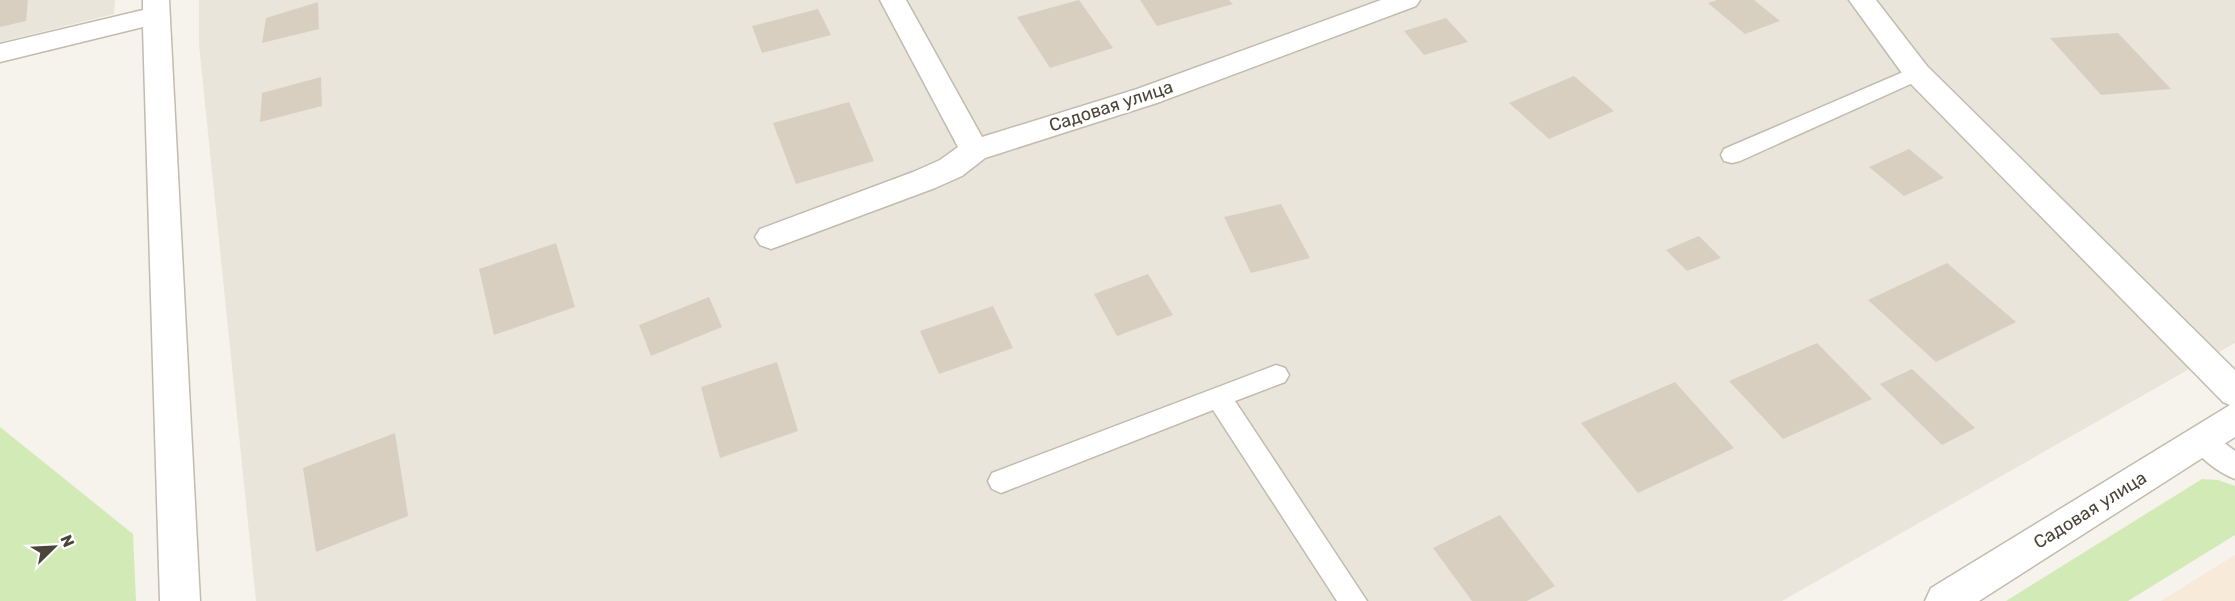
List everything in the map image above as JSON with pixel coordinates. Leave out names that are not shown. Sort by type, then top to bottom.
[{"type":"street","points":[[893,0],[975,150]]},
{"type":"street","name":"Садовая улица","points":[[771,237],[924,180],[951,168],[975,150],[1147,96],[1407,0]]},
{"type":"street","points":[[1863,0],[1917,73],[2235,392]]},
{"type":"street","points":[[0,53],[155,8],[180,601]]},
{"type":"street","name":"Садовая улица","points":[[1945,601],[2235,418]]},
{"type":"lane","points":[[1731,155],[1917,73]]},
{"type":"lane","points":[[1001,481],[1276,375]]},
{"type":"lane","points":[[1218,397],[1353,601]]},
{"type":"lane","points":[[2201,440],[2235,467]]},
{"type":"shaded area","points":[[0,0],[115,0],[114,14],[0,42]]},
{"type":"shaded area","points":[[199,0],[2235,0],[2235,343],[1782,601],[256,601],[199,45]]},
{"type":"shaded area","points":[[2235,555],[2235,601],[2161,601]]},
{"type":"green space","points":[[0,427],[133,534],[136,601],[0,601]]},
{"type":"green space","points":[[2202,479],[2218,480],[2235,486],[2235,535],[2128,601],[2006,601]]},
{"type":"building","points":[[0,0],[28,0],[26,21],[0,27]]},
{"type":"building","points":[[1079,0],[1113,48],[1050,68],[1017,17]]},
{"type":"building","points":[[1140,0],[1229,0],[1233,4],[1157,26]]},
{"type":"building","points":[[1717,0],[1754,0],[1780,21],[1745,34],[1708,3]]},
{"type":"building","points":[[318,2],[319,29],[262,43],[266,18]]},
{"type":"building","points":[[818,9],[831,35],[762,53],[752,26]]},
{"type":"building","points":[[1446,18],[1468,42],[1424,55],[1404,31]]},
{"type":"building","points":[[2118,33],[2171,89],[2101,95],[2050,38]]},
{"type":"building","points":[[1574,76],[1614,111],[1549,139],[1509,103]]},
{"type":"building","points":[[321,77],[322,106],[260,122],[262,93]]},
{"type":"building","points":[[849,102],[874,161],[796,184],[773,123]]},
{"type":"building","points":[[1909,149],[1944,178],[1904,196],[1869,167]]},
{"type":"building","points":[[1281,204],[1310,258],[1251,273],[1224,217]]},
{"type":"building","points":[[1699,236],[1721,258],[1687,271],[1666,250]]},
{"type":"building","points":[[556,243],[575,307],[494,335],[479,269]]},
{"type":"building","points":[[1947,263],[2016,322],[1936,362],[1868,300]]},
{"type":"building","points":[[1148,274],[1173,315],[1117,336],[1094,294]]},
{"type":"building","points":[[709,297],[722,327],[651,356],[639,325]]},
{"type":"building","points":[[993,306],[1013,348],[939,374],[920,331]]},
{"type":"building","points":[[1817,343],[1872,399],[1783,439],[1729,381]]},
{"type":"building","points":[[777,362],[798,431],[720,458],[701,387]]},
{"type":"building","points":[[1912,369],[1975,428],[1942,445],[1880,384]]},
{"type":"building","points":[[1675,382],[1734,448],[1638,493],[1581,423]]},
{"type":"building","points":[[395,433],[408,516],[316,552],[303,468]]},
{"type":"building","points":[[1500,515],[1555,586],[1527,601],[1472,601],[1433,548]]}]
